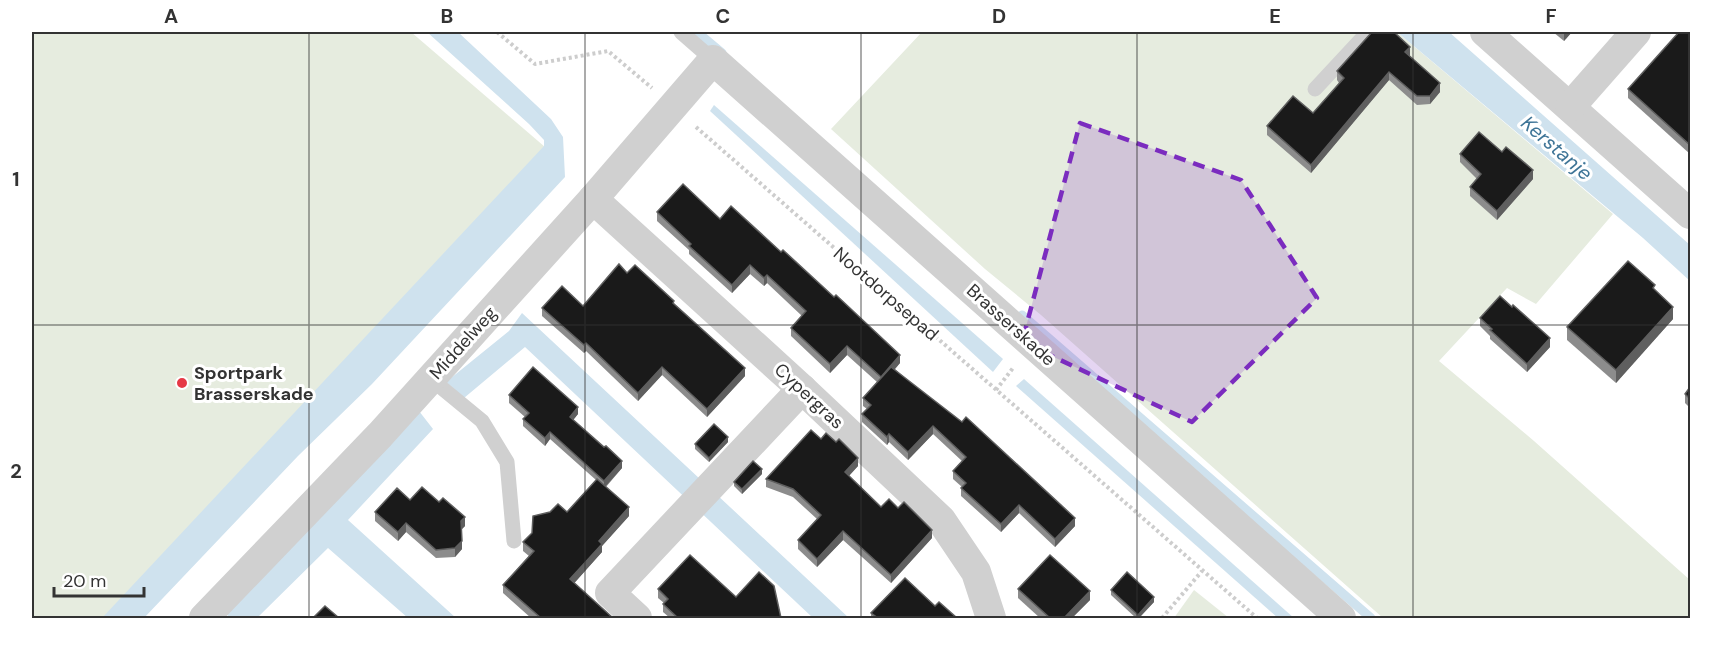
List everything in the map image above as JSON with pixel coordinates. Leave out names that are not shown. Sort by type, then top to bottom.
[{"type":"street","points":[[1485,32],[1690,214]]},
{"type":"street","points":[[1570,107],[1636,32]]},
{"type":"street","name":"Middelweg","points":[[209,617],[431,379],[593,199],[713,60]]},
{"type":"street","name":"Brasserskade","points":[[713,60],[1341,618]]},
{"type":"street","name":"Cypergras","points":[[593,199],[802,389],[941,520],[976,572],[991,618]]},
{"type":"street","points":[[637,618],[609,592],[802,389]]},
{"type":"lane","name":"Brasserskade","points":[[681,32],[713,60]]},
{"type":"lane","points":[[1315,89],[1368,32]]},
{"type":"lane","points":[[431,379],[482,421],[507,462],[514,541]]},
{"type":"path","name":"Nootdorpsepad","points":[[498,32],[535,64],[608,51],[1257,618]]},
{"type":"path","points":[[1162,618],[1202,571]]},
{"type":"highlighted area","points":[[1080,123],[1241,180],[1317,298],[1192,422],[1022,342]]},
{"type":"shaded area","name":"Sportpark Brasserskade","points":[[32,32],[411,32],[545,147],[120,618],[32,618]]},
{"type":"shaded area","points":[[922,32],[1397,32],[1613,214],[1536,304],[1507,288],[1439,361],[1534,441],[1690,580],[1690,618],[1383,618],[1041,315],[985,269],[831,129]]},
{"type":"shaded area","points":[[1194,590],[1229,618],[1174,618]]},
{"type":"water","points":[[427,32],[458,32],[551,119],[563,137],[565,177],[372,384],[298,456],[144,618],[102,618],[544,146],[544,140],[529,124]]},
{"type":"water","name":"Kerstanje","points":[[1397,32],[1449,32],[1690,245],[1690,281],[1643,238]]},
{"type":"water","points":[[714,105],[1003,359],[993,372],[710,111]]},
{"type":"water","points":[[522,313],[849,618],[813,618],[525,347],[464,398],[446,382],[509,331]]},
{"type":"water","points":[[1024,379],[1294,618],[1278,618],[1016,386]]},
{"type":"water","points":[[419,411],[433,429],[348,520],[456,618],[408,618],[328,548],[257,618],[231,618],[226,614]]},
{"type":"building","points":[[1372,32],[1394,32],[1410,47],[1405,52],[1440,83],[1430,96],[1417,96],[1389,72],[1311,165],[1267,126],[1293,96],[1313,113],[1344,78],[1337,71]]},
{"type":"building","points":[[1679,32],[1690,32],[1690,145],[1628,89]]},
{"type":"building","points":[[1479,132],[1502,152],[1506,147],[1533,170],[1497,211],[1470,187],[1481,174],[1460,154]]},
{"type":"building","points":[[683,184],[720,219],[731,206],[834,297],[836,295],[900,355],[881,377],[847,346],[830,364],[791,328],[806,311],[767,275],[764,278],[750,265],[732,285],[689,246],[691,244],[657,212]]},
{"type":"building","points":[[1628,261],[1655,285],[1653,288],[1673,307],[1616,370],[1567,327]]},
{"type":"building","points":[[619,264],[627,273],[635,265],[745,368],[707,409],[662,367],[638,393],[586,343],[584,345],[542,308],[562,286],[583,306]]},
{"type":"building","points":[[1500,296],[1550,338],[1527,364],[1480,318]]},
{"type":"building","points":[[533,367],[578,407],[570,417],[622,461],[604,481],[550,432],[545,438],[523,419],[529,413],[509,395]]},
{"type":"building","points":[[891,367],[962,422],[966,417],[1075,518],[1055,539],[1019,505],[1001,524],[961,488],[966,483],[953,471],[966,457],[933,426],[908,452],[889,434],[887,437],[862,414],[871,405],[863,398]]},
{"type":"building","points":[[1690,387],[1690,399],[1685,394]]},
{"type":"building","points":[[714,424],[728,437],[709,458],[695,444]]},
{"type":"building","points":[[811,430],[821,439],[826,433],[836,442],[839,439],[858,458],[845,472],[881,507],[889,499],[898,508],[904,502],[932,530],[891,575],[843,531],[817,559],[798,540],[821,515],[793,489],[766,479]]},
{"type":"building","points":[[753,461],[762,469],[742,489],[734,482]]},
{"type":"building","points":[[597,479],[629,507],[599,541],[602,544],[570,579],[613,618],[541,618],[503,585],[534,551],[523,542],[532,533],[533,516],[550,512],[558,504],[567,512]]},
{"type":"building","points":[[422,487],[439,502],[443,498],[465,517],[461,521],[462,541],[455,548],[436,550],[406,523],[398,532],[375,512],[397,488],[410,500]]},
{"type":"building","points":[[690,555],[736,597],[759,572],[774,586],[781,618],[678,618],[663,604],[668,599],[658,589]]},
{"type":"building","points":[[1050,555],[1090,591],[1064,618],[1050,618],[1018,589]]},
{"type":"building","points":[[1127,572],[1154,597],[1138,615],[1111,590]]},
{"type":"building","points":[[905,578],[935,606],[939,602],[957,618],[878,618],[871,613]]},
{"type":"building","points":[[325,606],[339,618],[313,618]]},
{"type":"waterway","points":[[697,32],[722,53]]},
{"type":"waterway","points":[[1022,315],[1371,618]]},
{"type":"place","name":"Sportpark Brasserskade","points":[[182,383]]}]
